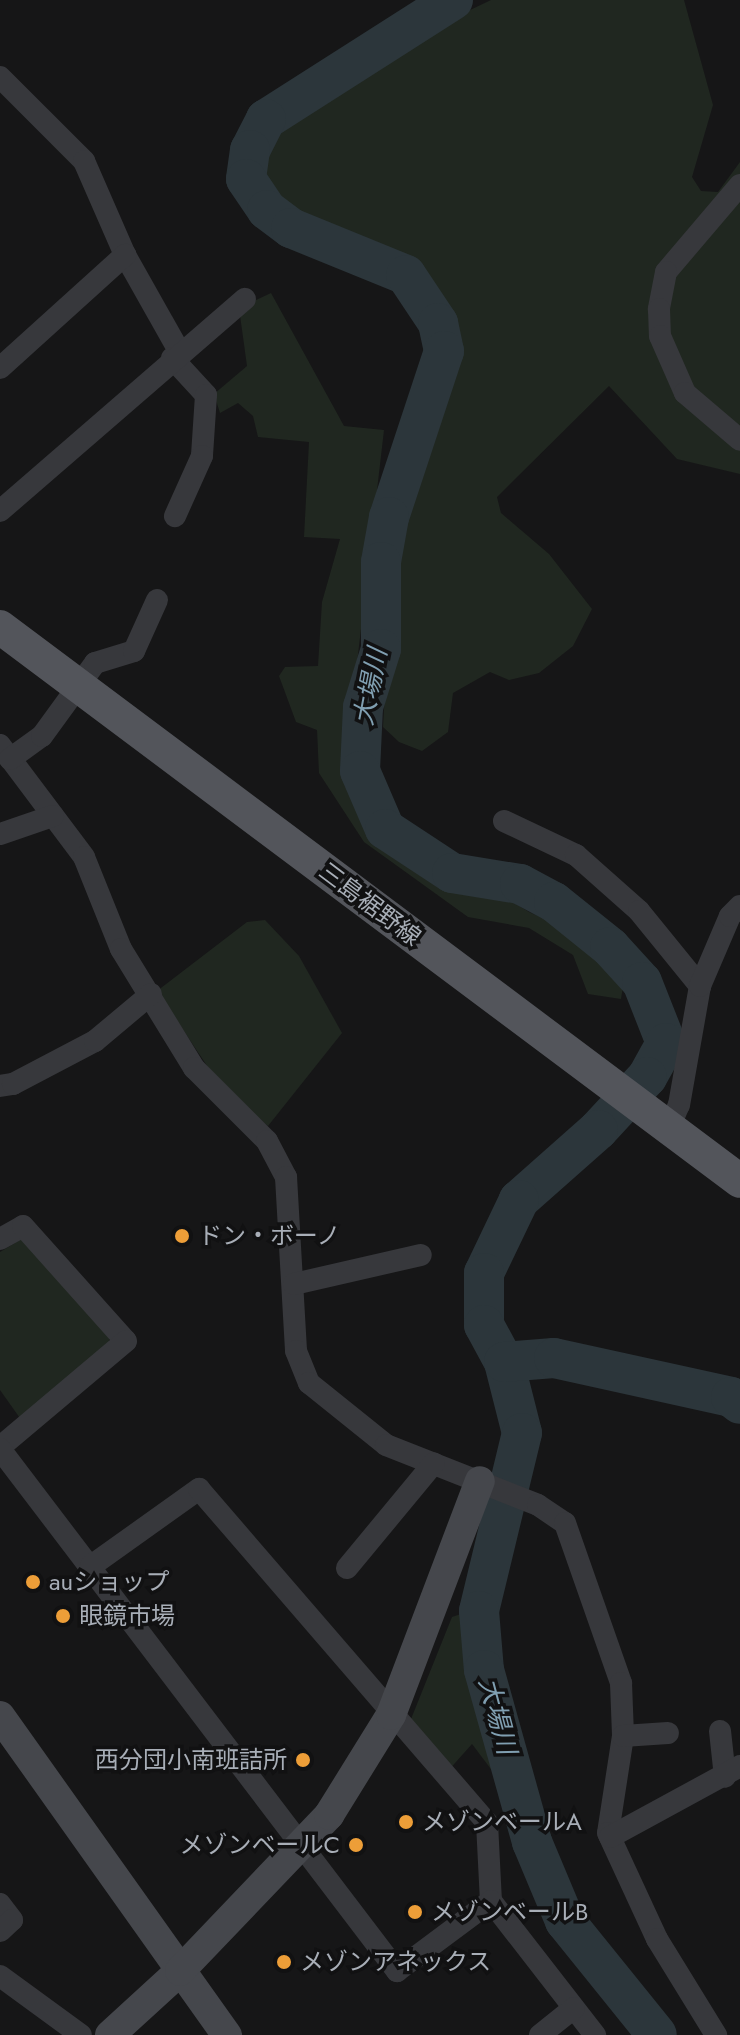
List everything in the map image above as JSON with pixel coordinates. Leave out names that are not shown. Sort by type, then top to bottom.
[{"type":"main road","name":"三島裾野線","points":[[0,627],[740,1181]]},
{"type":"street","points":[[0,77],[84,161],[125,255],[176,354],[206,395],[202,456],[175,516]]},
{"type":"street","points":[[740,185],[666,272],[659,309],[660,336],[685,393],[740,440]]},
{"type":"street","points":[[0,368],[125,255]]},
{"type":"street","points":[[0,511],[176,354],[245,299]]},
{"type":"street","points":[[157,600],[134,651],[95,663],[42,736],[5,752],[84,857],[121,949],[194,1068],[267,1141],[286,1177],[296,1351],[309,1383],[386,1445],[538,1505],[565,1523],[621,1683],[623,1736],[610,1837],[657,1939],[716,2035]]},
{"type":"street","points":[[0,834],[53,816]]},
{"type":"street","points":[[504,821],[576,855],[639,911],[700,986]]},
{"type":"street","points":[[665,1125],[679,1105],[700,986],[737,914]]},
{"type":"street","points":[[0,1086],[13,1084],[95,1041],[151,994]]},
{"type":"street","points":[[0,1239],[23,1226],[126,1341],[0,1448],[397,1971],[491,1901]]},
{"type":"street","points":[[294,1284],[421,1255]]},
{"type":"street","points":[[347,1568],[434,1463]]},
{"type":"street","points":[[110,2035],[180,1971],[329,1815],[391,1715],[480,1481]]},
{"type":"street","points":[[91,1566],[199,1489],[487,1823],[491,1901],[595,2035]]},
{"type":"street","points":[[0,1716],[227,2035]]},
{"type":"street","points":[[610,1837],[732,1771],[720,1731]]},
{"type":"street","points":[[623,1736],[668,1733]]},
{"type":"street","points":[[0,1904],[12,1920],[0,1931]]},
{"type":"street","points":[[0,1976],[81,2035]]},
{"type":"street","points":[[540,2035],[574,2008]]},
{"type":"shaded area","points":[[491,0],[684,0],[713,105],[692,177],[701,191],[718,192],[740,162],[740,474],[677,459],[609,386],[497,497],[501,513],[549,554],[592,609],[573,646],[539,673],[509,680],[490,672],[453,693],[448,732],[422,751],[399,742],[383,727],[393,547],[445,371],[448,319],[417,274],[381,264],[299,224],[264,189],[261,162],[274,125],[420,34]]},
{"type":"shaded area","points":[[271,293],[344,426],[384,430],[348,741],[355,763],[352,791],[414,842],[529,912],[575,932],[613,961],[624,980],[621,999],[588,994],[573,955],[529,928],[468,917],[364,842],[319,773],[317,730],[296,722],[279,676],[285,667],[318,666],[322,602],[340,539],[304,537],[309,442],[258,437],[253,416],[238,403],[220,413],[214,394],[247,366],[239,308]]},
{"type":"shaded area","points":[[265,920],[299,956],[342,1033],[268,1126],[226,1094],[157,991],[247,922]]},
{"type":"shaded area","points":[[25,1237],[110,1334],[109,1345],[22,1421],[0,1390],[0,1252]]},
{"type":"shaded area","points":[[464,1613],[512,1797],[472,1744],[447,1772],[411,1719],[452,1617]]},
{"type":"waterway","name":"大場川","points":[[453,0],[266,119],[250,150],[246,179],[267,210],[291,228],[406,275],[438,323],[444,351],[389,517],[381,562],[381,649],[363,707],[360,771],[385,829],[452,873],[520,884],[554,902],[610,947],[642,982],[666,1043],[647,1077],[598,1130],[519,1200],[484,1273],[484,1325],[504,1362],[522,1433],[479,1611],[484,1670],[532,1842],[565,1921],[657,2035]]},
{"type":"waterway","name":"大場川","points":[[504,1362],[554,1358],[731,1397],[740,1404]]},
{"type":"place","name":"ドン・ボーノ","points":[[182,1236]]},
{"type":"place","name":"auショップ","points":[[33,1582]]},
{"type":"place","name":"眼鏡市場","points":[[63,1616]]},
{"type":"place","name":"西分団小南班詰所","points":[[303,1760]]},
{"type":"place","name":"メゾンベールA","points":[[406,1822]]},
{"type":"place","name":"メゾンベールC","points":[[356,1845]]},
{"type":"place","name":"メゾンベールB","points":[[415,1912]]},
{"type":"place","name":"メゾンアネックス","points":[[284,1962]]}]
